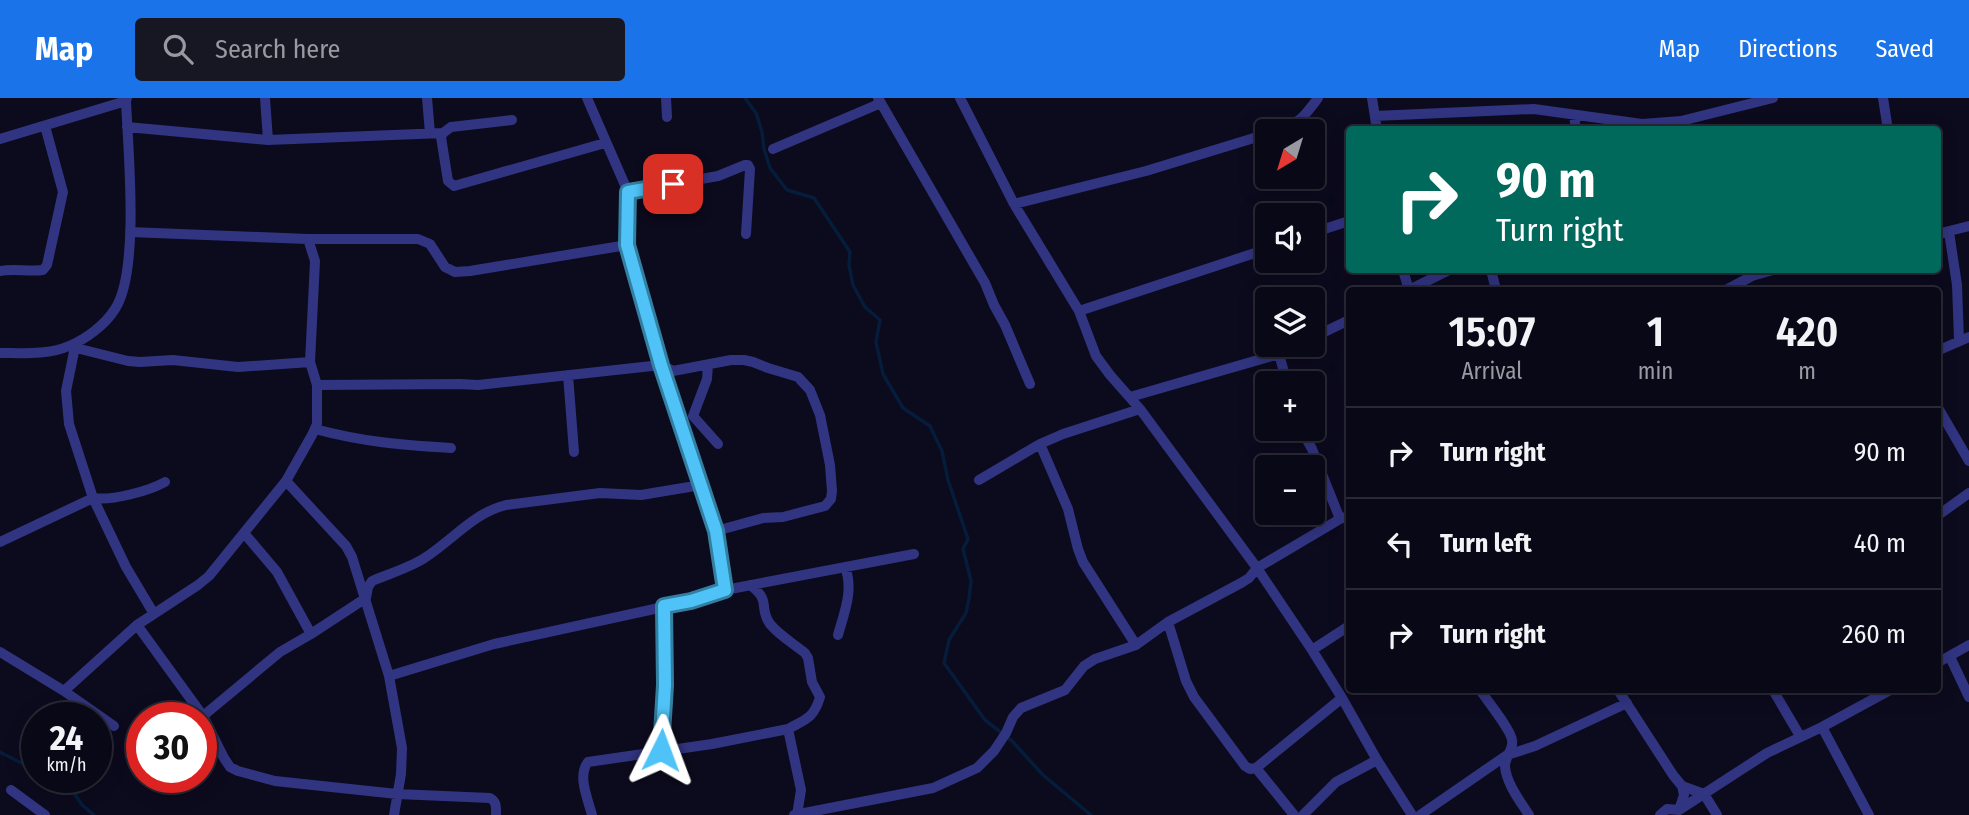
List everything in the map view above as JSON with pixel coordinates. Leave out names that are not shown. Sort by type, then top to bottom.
[{"type":"street","points":[[265,98],[268,140]]},
{"type":"street","points":[[427,98],[430,134]]},
{"type":"street","points":[[587,98],[628,192],[627,245],[661,365],[716,531],[725,590]]},
{"type":"street","points":[[666,98],[667,117]]},
{"type":"street","points":[[1302,119],[1318,98]]},
{"type":"street","points":[[1373,98],[1376,126]]},
{"type":"street","points":[[1375,116],[1534,108],[1642,124],[1682,125],[1773,98]]},
{"type":"street","points":[[1883,98],[1887,126]]},
{"type":"street","points":[[963,99],[1014,204],[1079,311],[1097,356],[1140,409],[1257,568],[1312,650],[1412,815]]},
{"type":"street","points":[[0,139],[127,100],[131,232],[126,282],[116,309],[97,330],[72,347],[42,353],[0,354]]},
{"type":"street","points":[[774,149],[879,100],[985,283],[1030,384]]},
{"type":"street","points":[[1574,115],[1575,126]]},
{"type":"street","points":[[127,127],[268,140],[443,133],[451,128],[512,120]]},
{"type":"street","points":[[0,271],[44,270],[47,265],[63,192],[45,126]]},
{"type":"street","points":[[443,133],[448,181],[454,186],[605,143]]},
{"type":"street","points":[[1014,204],[1146,170],[1255,138]]},
{"type":"street","points":[[628,192],[718,176],[748,165],[750,169],[746,234]]},
{"type":"street","points":[[1325,229],[1346,223]]},
{"type":"street","points":[[1941,233],[1969,226]]},
{"type":"street","points":[[131,232],[308,239],[418,239],[429,244],[445,267],[455,272],[627,245]]},
{"type":"street","points":[[1941,349],[1964,339],[1949,232]]},
{"type":"street","points":[[64,691],[137,625],[209,576],[286,481],[315,429],[318,415],[317,385],[310,362],[315,261],[308,239]]},
{"type":"street","points":[[1079,311],[1255,253]]},
{"type":"street","points":[[1415,287],[1443,273]]},
{"type":"street","points":[[1732,287],[1762,273]]},
{"type":"street","points":[[1325,332],[1346,321]]},
{"type":"street","points":[[72,347],[140,362],[173,360],[239,367],[310,362]]},
{"type":"street","points":[[72,347],[66,391],[69,424],[93,498],[126,567],[154,614]]},
{"type":"street","points":[[1130,397],[1269,357]]},
{"type":"street","points":[[317,385],[478,386],[661,365],[673,371],[744,360],[798,377],[810,390],[820,415],[830,465],[831,499],[825,506],[783,517],[763,518],[716,531]]},
{"type":"street","points":[[708,365],[707,379],[693,416],[718,444]]},
{"type":"street","points":[[568,375],[574,452]]},
{"type":"street","points":[[979,480],[1062,434],[1140,409]]},
{"type":"street","points":[[1941,413],[1969,461]]},
{"type":"street","points":[[315,429],[372,442],[451,448]]},
{"type":"street","points":[[788,729],[801,790],[796,815],[933,788],[977,768],[994,751],[1021,708],[1065,690],[1084,666],[1095,659],[1136,645],[1168,622],[1241,583],[1257,568],[1345,517],[1308,441]]},
{"type":"street","points":[[1040,444],[1068,509],[1083,562],[1136,645]]},
{"type":"street","points":[[286,481],[346,547],[366,598],[389,676],[402,748],[394,815]]},
{"type":"street","points":[[0,542],[93,498],[116,498],[165,482]]},
{"type":"street","points":[[217,704],[280,652],[366,598],[372,581],[422,559],[474,519],[493,508],[600,494],[641,495],[701,485]]},
{"type":"street","points":[[1941,513],[1969,493]]},
{"type":"street","points":[[244,533],[277,572],[311,634]]},
{"type":"street","points":[[389,676],[494,644],[691,601],[725,590],[914,554]]},
{"type":"street","points":[[838,635],[848,592],[845,567]]},
{"type":"street","points":[[592,815],[582,774],[588,762],[712,744],[788,729],[816,711],[820,698],[812,682],[806,653],[768,621],[763,596],[750,585]]},
{"type":"street","points":[[661,750],[665,685],[664,606]]},
{"type":"street","points":[[1168,622],[1186,681],[1194,697],[1245,766],[1250,769],[1256,768],[1342,698]]},
{"type":"street","points":[[137,625],[193,702]]},
{"type":"street","points":[[1312,650],[1346,628]]},
{"type":"street","points":[[1941,661],[1969,645]]},
{"type":"street","points":[[0,652],[64,691],[114,726]]},
{"type":"street","points":[[1950,657],[1969,697]]},
{"type":"street","points":[[1482,693],[1511,736],[1512,747],[1505,766],[1529,815]]},
{"type":"street","points":[[1620,693],[1682,786],[1684,795],[1679,810]]},
{"type":"street","points":[[1775,693],[1800,736]]},
{"type":"street","points":[[1660,815],[1667,809],[1679,810],[1767,753],[1884,693]]},
{"type":"street","points":[[1420,815],[1507,755],[1535,746],[1627,703]]},
{"type":"street","points":[[1822,727],[1868,815]]},
{"type":"street","points":[[217,744],[230,767],[275,781],[397,793],[490,798],[494,800],[496,815]]},
{"type":"street","points":[[1303,815],[1336,782],[1377,760]]},
{"type":"street","points":[[1256,768],[1294,815]]},
{"type":"street","points":[[1682,786],[1704,794],[1717,815]]},
{"type":"street","points":[[11,790],[45,815]]},
{"type":"waterway","points":[[745,98],[756,113],[770,168],[787,190],[814,198],[850,252],[849,265],[853,285],[865,307],[880,320],[876,342],[883,374],[903,408],[930,426],[942,451],[948,480],[968,539],[963,549],[971,581],[966,613],[949,640],[944,663],[985,720],[1012,741],[1043,775],[1091,815]]},
{"type":"waterway","points":[[0,752],[21,763]]},
{"type":"waterway","points":[[74,793],[82,805],[94,815]]},
{"type":"route","points":[[661,750],[665,685],[664,606],[725,590],[716,531],[661,365],[627,245],[628,192],[673,184]]}]
